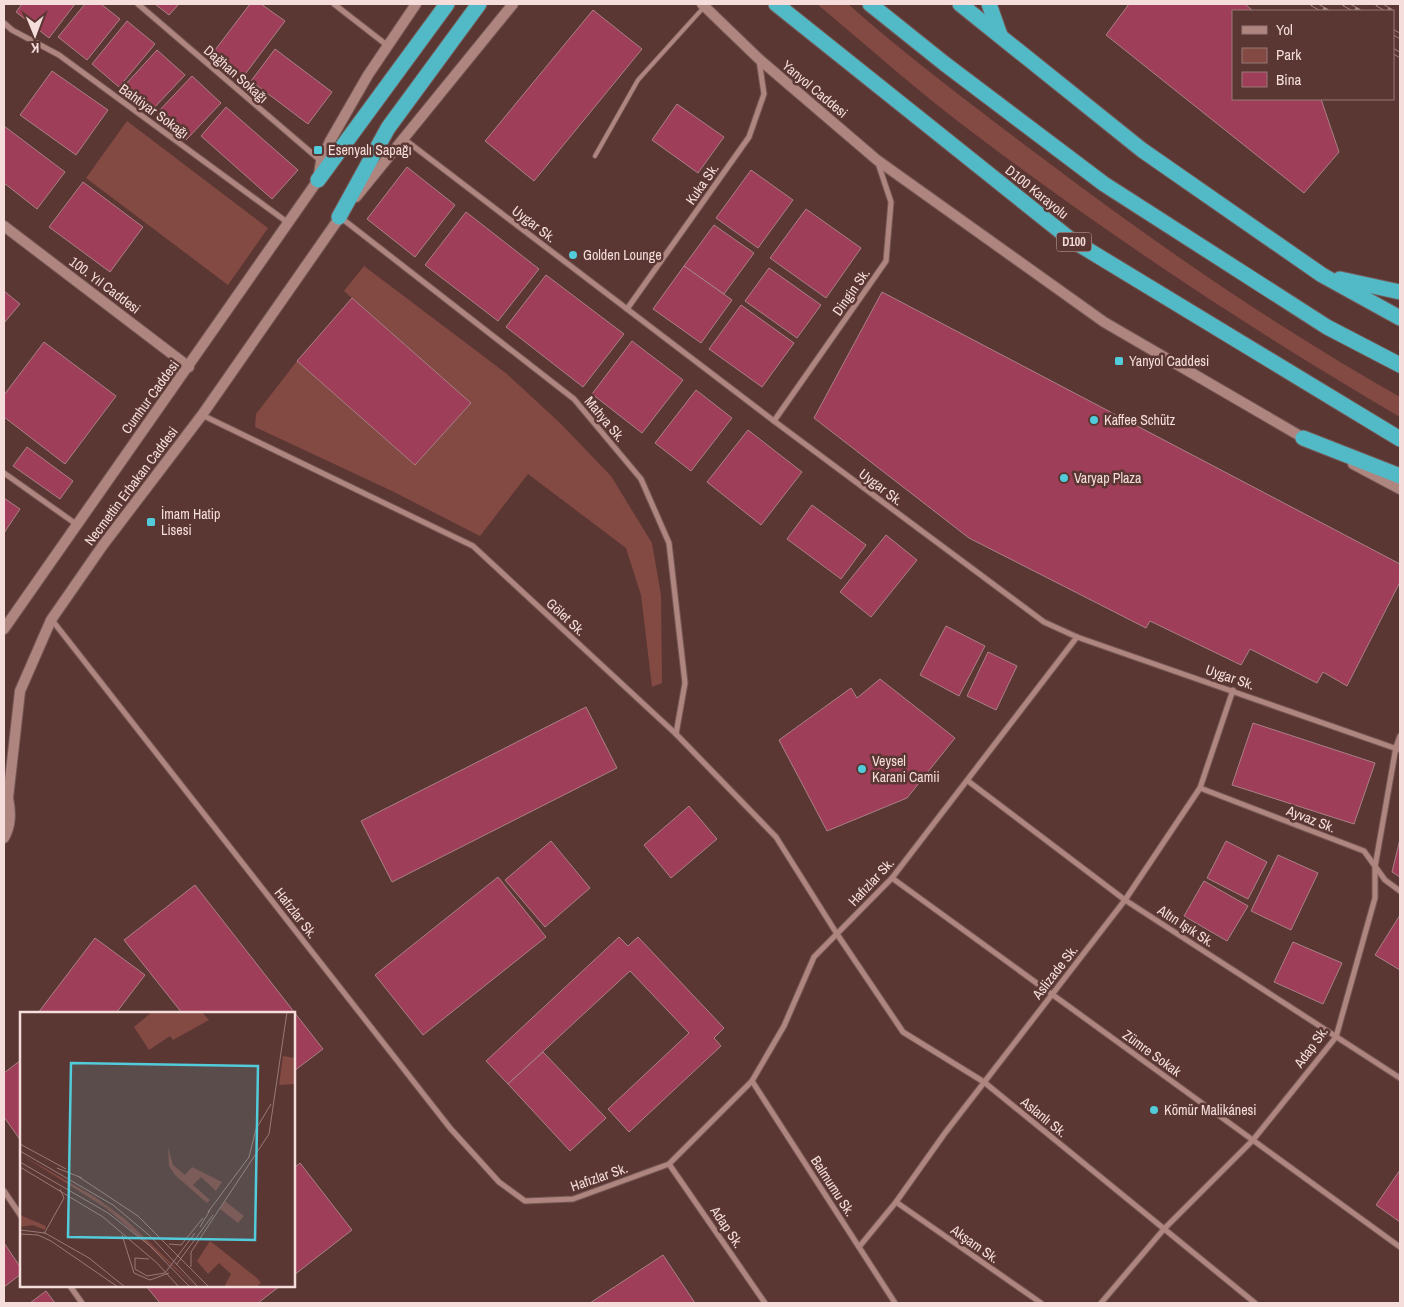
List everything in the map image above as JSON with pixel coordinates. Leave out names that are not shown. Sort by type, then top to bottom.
[{"type":"highway","points":[[318,180],[447,4]]},
{"type":"highway","points":[[339,217],[388,128],[479,4]]},
{"type":"highway","name":"D100 Karayolu","points":[[776,4],[1070,239],[1400,438]]},
{"type":"highway","points":[[870,4],[945,64],[1104,184],[1327,328],[1400,366]]},
{"type":"highway","points":[[960,4],[1142,150],[1322,275],[1400,318]]},
{"type":"highway","points":[[989,4],[1001,36]]},
{"type":"highway","points":[[1322,275],[1400,292]]},
{"type":"highway","points":[[1304,438],[1400,476]]},
{"type":"main road","points":[[318,180],[321,161],[330,141],[416,4]]},
{"type":"main road","name":"Necmettin Erbakan Caddesi","points":[[4,838],[8,830],[11,814],[6,793],[20,691],[51,620],[103,545],[202,415],[339,217],[513,4]]},
{"type":"main road","name":"Yanyol Caddesi","points":[[703,5],[758,59],[877,160],[1104,322],[1304,438],[1400,489]]},
{"type":"main road","name":"Cumhur Caddesi","points":[[4,630],[76,524],[189,367],[287,222],[318,180]]},
{"type":"main road","name":"100. Yıl Caddesi","points":[[4,226],[189,367]]},
{"type":"street","name":"Dağhan Sokağı","points":[[138,4],[321,161]]},
{"type":"street","points":[[334,4],[388,46]]},
{"type":"street","name":"Bahtiyar Sokağı","points":[[4,23],[12,30],[59,55],[287,222]]},
{"type":"street","name":"Kuka Sk.","points":[[627,309],[750,138],[764,94],[758,59]]},
{"type":"street","name":"Uygar Sk.","points":[[404,139],[774,421],[1044,622],[1077,636],[1398,748]]},
{"type":"street","name":"Dingin Sk.","points":[[774,421],[886,261],[891,202],[877,160]]},
{"type":"street","name":"Mahya Sk.","points":[[339,217],[574,399],[641,479],[669,543],[685,683],[676,734]]},
{"type":"street","name":"Gölet Sk.","points":[[202,415],[473,546],[676,734],[776,837],[836,934]]},
{"type":"street","points":[[4,473],[76,524]]},
{"type":"street","name":"Hafızlar Sk.","points":[[51,620],[450,1128],[499,1182],[525,1202],[572,1199],[670,1164],[752,1081],[784,1026],[814,957],[892,878],[1077,636]]},
{"type":"street","name":"Aslizade Sk.","points":[[859,1247],[896,1202],[984,1082],[1125,900],[1200,788],[1233,690]]},
{"type":"street","name":"Adap Sk.","points":[[1101,1303],[1164,1229],[1253,1140],[1336,1037],[1375,898],[1375,867],[1400,736]]},
{"type":"street","name":"Altın Işık Sk.","points":[[968,781],[1125,900],[1400,1078]]},
{"type":"street","name":"Ayvaz Sk.","points":[[1200,788],[1364,851],[1385,880],[1400,891]]},
{"type":"street","name":"Zümre Sokak","points":[[892,878],[1400,1246]]},
{"type":"street","name":"Aslanlı Sk.","points":[[836,934],[903,1032],[984,1082],[1255,1303]]},
{"type":"street","name":"Balmumu Sk.","points":[[752,1081],[895,1303]]},
{"type":"street","name":"Adap Sk.","points":[[670,1164],[765,1303]]},
{"type":"street","points":[[4,1191],[20,1215]]},
{"type":"street","name":"Akşam Sk.","points":[[896,1202],[1041,1303]]},
{"type":"street","points":[[71,1287],[82,1303]]},
{"type":"lane","points":[[595,156],[638,80],[703,5]]},
{"type":"green space","points":[[817,4],[848,4],[894,43],[1037,154],[1169,251],[1260,312],[1400,397],[1400,417],[1292,352],[1186,284],[1031,176],[959,122]]},
{"type":"green space","points":[[127,121],[268,228],[228,285],[86,178]]},
{"type":"green space","points":[[364,266],[507,374],[560,423],[611,476],[652,543],[661,595],[662,683],[652,687],[641,595],[626,548],[528,474],[480,536],[392,491],[255,427],[256,414],[297,361],[415,465],[471,403],[344,291]]},
{"type":"building","points":[[22,4],[75,4],[49,38],[16,12]]},
{"type":"building","points":[[85,4],[101,4],[120,19],[87,60],[58,37]]},
{"type":"building","points":[[155,4],[179,4],[169,15]]},
{"type":"building","points":[[250,4],[261,4],[285,21],[243,77],[212,54]]},
{"type":"building","points":[[1129,4],[1245,4],[1252,10],[1232,10],[1232,100],[1321,100],[1339,152],[1304,193],[1106,35]]},
{"type":"building","points":[[593,10],[642,49],[534,181],[485,141]]},
{"type":"building","points":[[127,21],[155,44],[119,87],[92,64]]},
{"type":"building","points":[[275,49],[332,92],[308,124],[251,81]]},
{"type":"building","points":[[157,50],[185,75],[153,109],[126,84]]},
{"type":"building","points":[[52,71],[108,110],[76,155],[20,115]]},
{"type":"building","points":[[192,76],[221,103],[186,140],[157,113]]},
{"type":"building","points":[[677,104],[724,137],[698,173],[652,140]]},
{"type":"building","points":[[226,107],[298,170],[272,199],[201,136]]},
{"type":"building","points":[[4,126],[65,172],[37,209],[4,183]]},
{"type":"building","points":[[407,167],[455,205],[415,257],[367,219]]},
{"type":"building","points":[[751,170],[793,200],[758,248],[716,218]]},
{"type":"building","points":[[83,182],[143,227],[110,272],[49,227]]},
{"type":"building","points":[[806,209],[861,248],[826,298],[770,258]]},
{"type":"building","points":[[466,212],[539,269],[498,321],[425,265]]},
{"type":"building","points":[[714,225],[754,253],[724,294],[684,266]]},
{"type":"building","points":[[684,266],[732,300],[701,343],[653,309]]},
{"type":"building","points":[[769,268],[821,305],[797,338],[745,301]]},
{"type":"building","points":[[546,275],[624,334],[583,387],[506,327]]},
{"type":"building","points":[[4,291],[20,304],[4,323]]},
{"type":"building","name":"Varyap Plaza","points":[[882,292],[1400,564],[1400,582],[1347,686],[1323,672],[1317,683],[1250,649],[1241,665],[1150,621],[1146,628],[969,538],[814,418]]},
{"type":"building","points":[[352,298],[471,403],[415,465],[297,361]]},
{"type":"building","points":[[741,305],[794,343],[762,387],[709,349]]},
{"type":"building","points":[[632,341],[683,380],[642,433],[592,394]]},
{"type":"building","points":[[44,342],[116,396],[65,464],[4,417],[4,395]]},
{"type":"building","points":[[696,390],[732,418],[691,471],[655,443]]},
{"type":"building","points":[[748,430],[802,472],[761,525],[707,482]]},
{"type":"building","points":[[27,447],[73,481],[60,499],[13,466]]},
{"type":"building","points":[[4,498],[20,509],[4,533]]},
{"type":"building","points":[[812,505],[866,545],[841,579],[787,539]]},
{"type":"building","points":[[886,535],[917,560],[871,617],[840,592]]},
{"type":"building","points":[[946,626],[985,646],[959,696],[920,675]]},
{"type":"building","points":[[988,652],[1017,666],[996,710],[967,696]]},
{"type":"building","name":"Veysel Karani Camii","points":[[880,679],[955,738],[907,798],[827,831],[779,740],[851,688],[857,698]]},
{"type":"building","points":[[586,707],[617,768],[392,882],[361,821]]},
{"type":"building","points":[[1253,723],[1375,763],[1354,824],[1232,785]]},
{"type":"building","points":[[689,806],[717,839],[671,878],[644,845]]},
{"type":"building","points":[[1400,839],[1400,877],[1392,872]]},
{"type":"building","points":[[551,841],[590,888],[545,927],[505,880]]},
{"type":"building","points":[[1226,841],[1267,862],[1248,899],[1207,878]]},
{"type":"building","points":[[1278,855],[1318,873],[1291,930],[1251,911]]},
{"type":"building","points":[[498,877],[546,937],[423,1035],[375,975]]},
{"type":"building","points":[[1204,881],[1248,906],[1227,941],[1184,916]]},
{"type":"building","points":[[195,885],[294,1012],[181,1012],[124,940]]},
{"type":"building","points":[[1400,915],[1400,970],[1375,955]]},
{"type":"building","points":[[619,937],[628,946],[638,937],[724,1028],[714,1038],[721,1046],[629,1132],[608,1109],[689,1033],[630,971],[508,1084],[486,1061]]},
{"type":"building","points":[[95,938],[145,975],[117,1012],[39,1012]]},
{"type":"building","points":[[1293,942],[1342,963],[1323,1004],[1274,982]]},
{"type":"building","points":[[295,1013],[323,1049],[295,1070]]},
{"type":"building","points":[[543,1052],[606,1118],[570,1151],[508,1084]]},
{"type":"building","points":[[20,1061],[20,1140],[4,1117],[4,1073]]},
{"type":"building","points":[[300,1163],[352,1230],[295,1274],[295,1167]]},
{"type":"building","points":[[1400,1170],[1400,1222],[1376,1205]]},
{"type":"building","points":[[4,1243],[20,1267],[20,1275],[4,1287]]},
{"type":"building","points":[[663,1255],[695,1303],[590,1303]]},
{"type":"building","points":[[147,1287],[279,1287],[258,1303],[160,1303]]},
{"type":"building","points":[[46,1291],[55,1303],[30,1303]]},
{"type":"railway","points":[[1313,4],[1324,10]]},
{"type":"railway","points":[[1345,4],[1356,10]]},
{"type":"railway","points":[[1378,4],[1388,10]]},
{"type":"railway","points":[[1394,33],[1400,36]]},
{"type":"railway","points":[[1394,52],[1400,55]]},
{"type":"place","name":"Esenyalı Sapağı","points":[[318,150]]},
{"type":"place","name":"Golden Lounge","points":[[573,255]]},
{"type":"place","name":"Yanyol Caddesi","points":[[1119,361]]},
{"type":"place","name":"Kaffee Schütz","points":[[1094,420]]},
{"type":"place","name":"Varyap Plaza","points":[[1064,478]]},
{"type":"place","name":"İmam Hatip Lisesi","points":[[151,522]]},
{"type":"place","name":"Veysel Karani Camii","points":[[862,769]]},
{"type":"place","name":"Kömür Malikánesi","points":[[1154,1110]]}]
